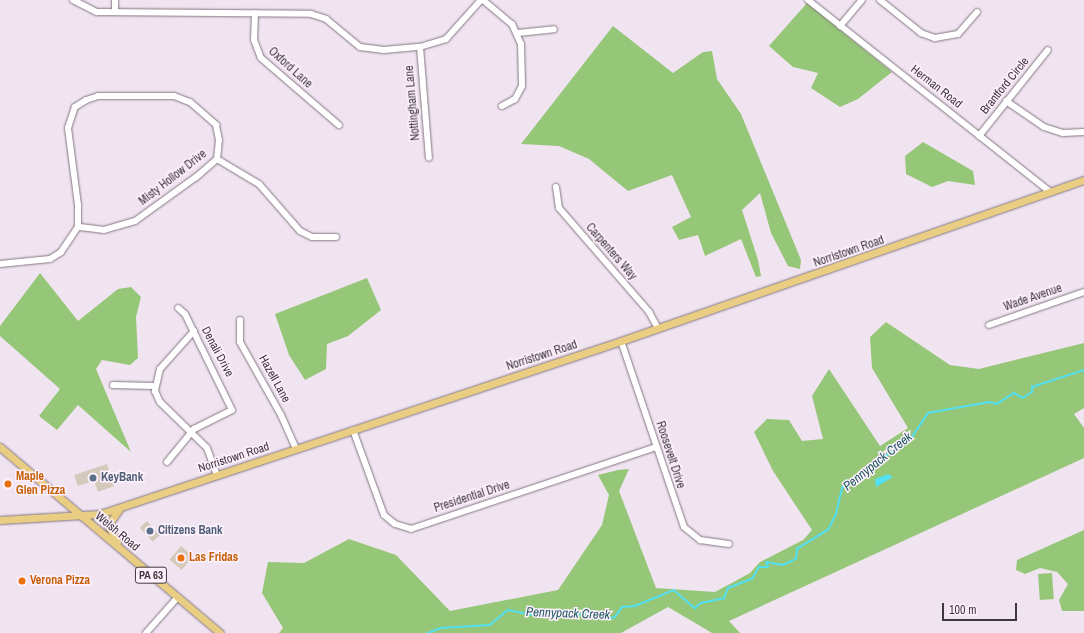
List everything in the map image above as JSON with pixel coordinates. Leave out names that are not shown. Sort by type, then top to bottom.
[{"type":"main road","name":"Norristown Road","points":[[0,520],[82,517],[126,506],[621,341],[1084,180]]},
{"type":"main road","name":"Welsh Road","points":[[0,448],[220,633]]},
{"type":"main road","points":[[126,506],[113,515],[109,531],[136,562]]},
{"type":"street","points":[[73,0],[88,10],[255,13],[319,16],[367,49],[420,47],[451,36],[482,0],[518,32],[522,86],[515,99],[502,106]]},
{"type":"street","points":[[115,0],[115,11]]},
{"type":"street","name":"Herman Road","points":[[808,0],[1050,192]]},
{"type":"street","points":[[840,26],[862,0]]},
{"type":"street","points":[[880,0],[921,33],[935,38],[958,34],[977,12]]},
{"type":"street","name":"Oxford Lane","points":[[255,13],[254,40],[261,58],[339,125]]},
{"type":"street","points":[[518,32],[554,29]]},
{"type":"street","name":"Nottingham Lane","points":[[420,47],[429,158]]},
{"type":"street","name":"Brantford Circle","points":[[980,136],[1006,100],[1048,50]]},
{"type":"street","name":"Misty Hollow Drive","points":[[98,96],[174,96],[190,102],[216,125],[219,140],[217,159],[135,221],[104,230],[78,227],[78,205],[68,128],[75,107],[86,100],[98,96]]},
{"type":"street","points":[[1006,100],[1044,127],[1063,132],[1084,132]]},
{"type":"street","points":[[217,159],[259,184],[300,231],[312,237],[336,237]]},
{"type":"street","name":"Carpenters Way","points":[[556,187],[559,208],[649,312],[658,328]]},
{"type":"street","points":[[0,264],[50,259],[61,252],[78,227]]},
{"type":"street","name":"Wade Avenue","points":[[989,325],[1084,292]]},
{"type":"street","name":"Denali Drive","points":[[178,308],[194,331],[232,410],[192,432]]},
{"type":"street","name":"Hazell Lane","points":[[240,320],[240,342],[281,415],[296,449]]},
{"type":"street","points":[[194,331],[160,369],[154,386],[160,402],[207,448],[217,475]]},
{"type":"street","name":"Roosevelt Drive","points":[[621,341],[656,447],[688,533],[700,540],[729,544]]},
{"type":"street","points":[[113,385],[154,386]]},
{"type":"street","name":"Presidential Drive","points":[[353,430],[384,515],[395,524],[411,529],[656,447]]},
{"type":"street","points":[[167,462],[192,432]]},
{"type":"street","points":[[146,633],[178,597]]},
{"type":"green space","points":[[807,3],[892,72],[858,99],[840,107],[811,88],[818,73],[793,67],[769,46]]},
{"type":"green space","points":[[613,26],[673,73],[703,52],[712,51],[717,79],[741,114],[801,260],[800,269],[788,266],[771,233],[760,193],[742,210],[758,260],[761,276],[756,277],[741,239],[705,256],[698,235],[679,240],[672,227],[691,217],[672,175],[628,191],[589,159],[559,146],[521,144]]},
{"type":"green space","points":[[923,142],[973,171],[975,185],[948,181],[932,187],[906,174],[905,156]]},
{"type":"green space","points":[[40,273],[78,321],[118,289],[131,287],[141,297],[136,317],[138,358],[130,365],[102,360],[96,369],[131,452],[78,405],[57,430],[39,416],[60,389],[0,336],[0,326]]},
{"type":"green space","points":[[367,278],[381,310],[348,336],[327,344],[326,369],[305,380],[289,355],[275,314]]},
{"type":"green space","points":[[886,322],[950,365],[979,369],[1084,343],[1084,408],[1074,414],[1084,428],[1084,458],[729,621],[740,633],[712,633],[668,607],[621,633],[279,633],[283,628],[262,593],[268,562],[304,563],[349,539],[396,555],[450,611],[558,590],[602,525],[609,495],[598,475],[618,470],[629,469],[619,491],[656,588],[715,592],[750,573],[760,562],[803,540],[812,530],[773,471],[754,432],[767,419],[789,420],[802,441],[823,439],[812,396],[829,369],[880,446],[908,428],[872,368],[870,337]]},
{"type":"green space","points":[[1084,530],[1084,611],[1062,611],[1059,600],[1068,584],[1057,572],[1040,568],[1025,574],[1016,570],[1017,560]]},
{"type":"green space","points":[[1052,573],[1054,599],[1040,600],[1038,574]]},
{"type":"water","points":[[888,474],[893,477],[876,487],[875,479]]},
{"type":"building","name":"KeyBank","points":[[107,464],[114,486],[98,492],[94,481],[78,486],[74,475]]},
{"type":"building","name":"Citizens Bank","points":[[147,521],[160,535],[153,542],[140,528]]},
{"type":"building","name":"Las Fridas","points":[[181,546],[193,556],[182,570],[169,560]]},
{"type":"waterway","name":"Pennypack Creek","points":[[428,633],[441,628],[490,625],[508,610],[539,616],[589,614],[607,619],[615,617],[622,607],[635,606],[674,590],[695,608],[701,603],[724,598],[728,588],[752,579],[759,567],[768,567],[766,562],[783,565],[796,559],[797,549],[828,530],[836,514],[842,488],[912,437],[928,413],[989,402],[997,404],[1014,393],[1023,398],[1032,392],[1032,387],[1084,370]]},
{"type":"place","name":"KeyBank","points":[[93,478]]},
{"type":"place","name":"Maple Glen Pizza","points":[[8,484]]},
{"type":"place","name":"Citizens Bank","points":[[150,531]]},
{"type":"place","name":"Las Fridas","points":[[181,558]]},
{"type":"place","name":"Verona Pizza","points":[[22,581]]}]
